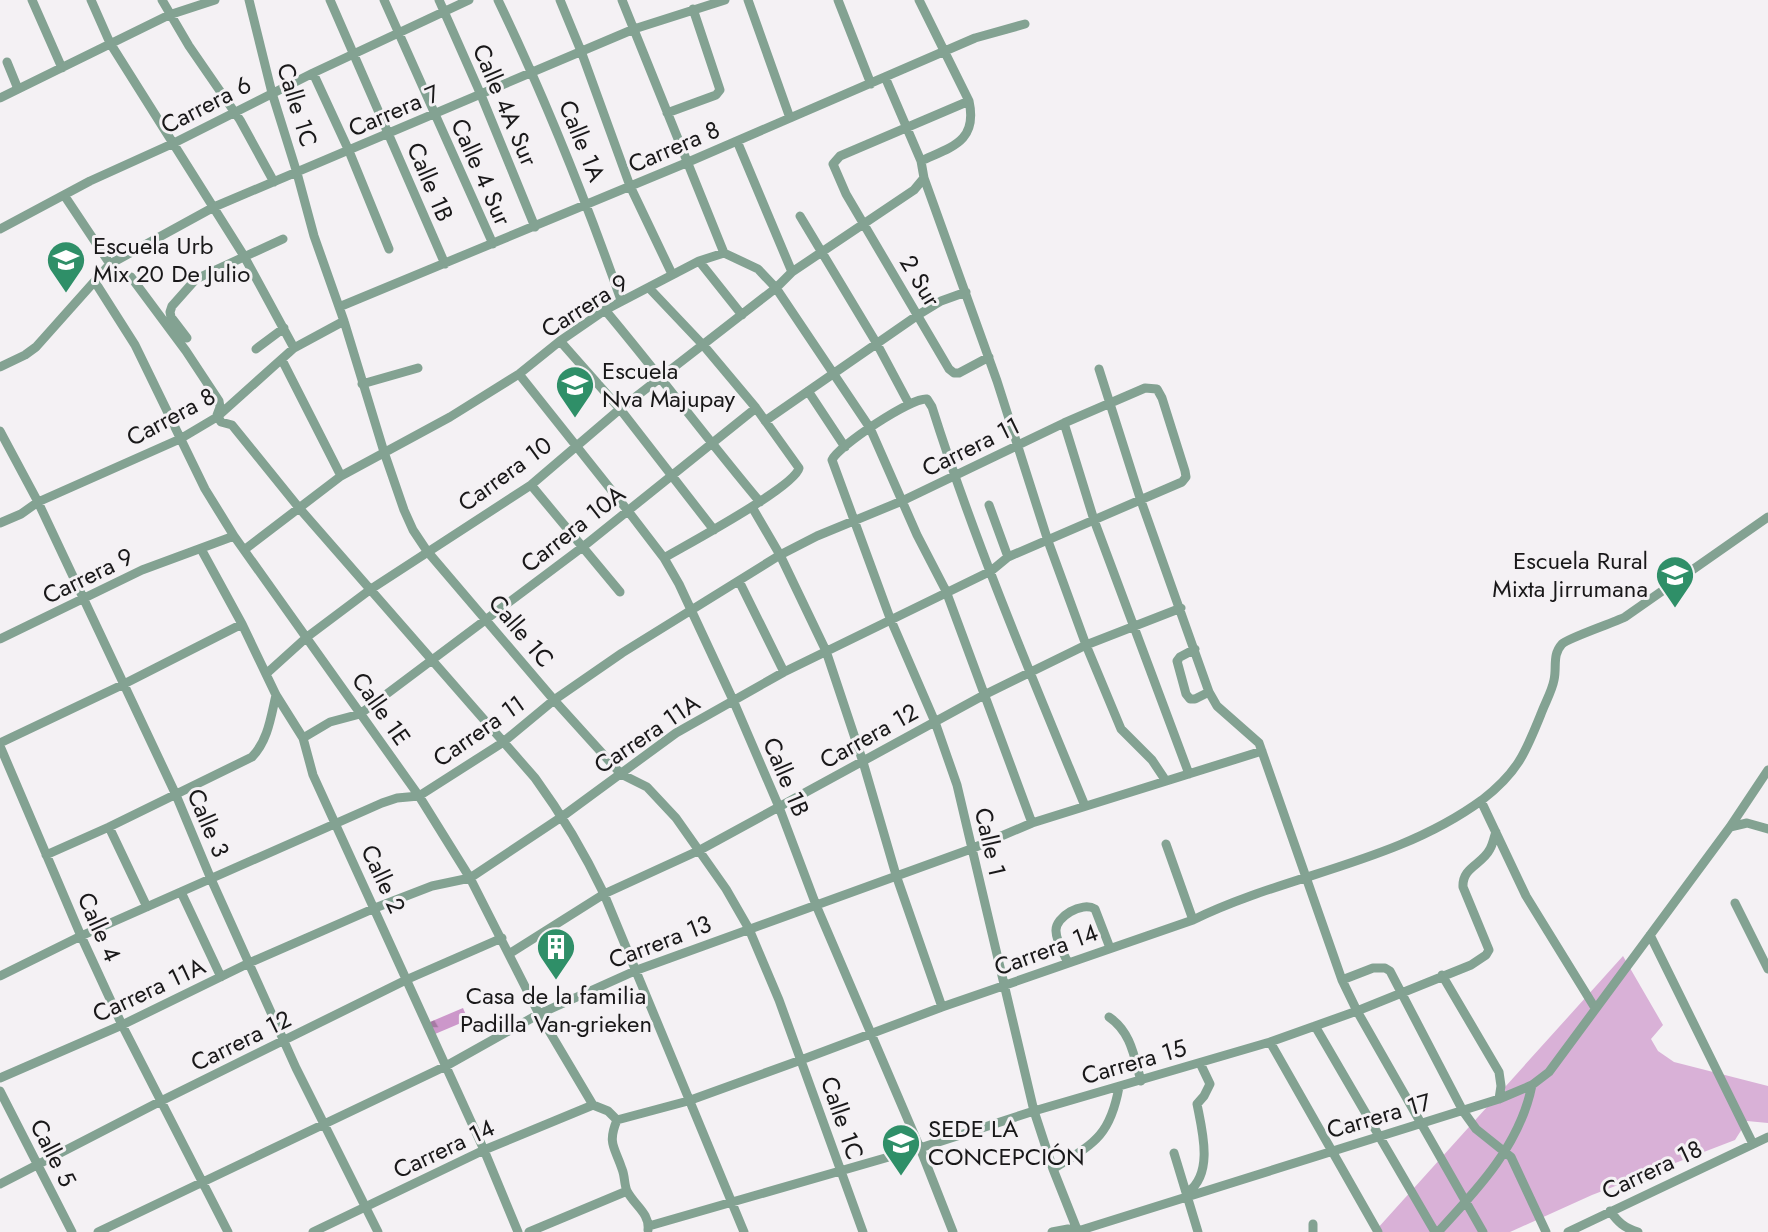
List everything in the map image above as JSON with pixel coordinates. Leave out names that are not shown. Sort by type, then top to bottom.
[{"type":"street","points":[[33,0],[62,68]]},
{"type":"street","points":[[91,0],[110,43],[244,256],[294,348]]},
{"type":"street","points":[[162,0],[169,15],[235,113],[274,182]]},
{"type":"street","points":[[0,98],[169,15],[215,0]]},
{"type":"street","name":"Calle 1C","points":[[249,0],[272,93],[314,236],[344,321],[384,452],[413,530],[427,551],[554,701],[621,774],[653,793],[676,818],[726,888],[750,929],[802,1060],[863,1232]]},
{"type":"street","name":"Calle 1B","points":[[330,0],[445,264]]},
{"type":"street","name":"Calle 4 Sur","points":[[384,0],[493,244]]},
{"type":"street","name":"Calle 4A Sur","points":[[439,0],[535,227]]},
{"type":"street","name":"Carrera 6","points":[[0,229],[88,182],[469,0]]},
{"type":"street","name":"Calle 1A","points":[[498,0],[532,71],[586,203],[621,300]]},
{"type":"street","points":[[560,0],[630,186],[672,274]]},
{"type":"street","points":[[622,0],[724,253],[758,270],[776,288],[870,428],[946,591],[1032,823]]},
{"type":"street","name":"Carrera 7","points":[[0,367],[36,347],[114,262],[214,207],[634,29],[725,0]]},
{"type":"street","points":[[748,0],[790,118]]},
{"type":"street","points":[[838,0],[871,83]]},
{"type":"street","points":[[919,0],[968,102],[972,116],[963,139],[921,162]]},
{"type":"street","points":[[667,113],[716,95],[720,90],[694,9]]},
{"type":"street","name":"Carrera 8","points":[[339,307],[535,227],[975,38],[1025,23]]},
{"type":"street","points":[[7,62],[18,89]]},
{"type":"street","points":[[313,73],[349,151],[389,249]]},
{"type":"street","points":[[885,77],[921,162],[924,178],[989,357],[1048,541],[1086,645],[1121,729],[1152,760],[1166,781]]},
{"type":"street","points":[[908,126],[968,102]]},
{"type":"street","name":"2 Sur","points":[[908,126],[836,158],[833,164],[835,174],[952,372],[962,372],[989,357]]},
{"type":"street","points":[[737,141],[792,272]]},
{"type":"street","name":"Carrera 10","points":[[266,674],[307,637],[371,589],[531,485],[620,409],[704,346],[792,272],[914,190],[924,178]]},
{"type":"street","points":[[64,195],[114,262]]},
{"type":"street","points":[[800,216],[877,344],[909,404]]},
{"type":"street","points":[[187,338],[171,317],[172,306],[193,282],[283,239]]},
{"type":"street","name":"Carrera 9","points":[[244,550],[341,476],[450,417],[519,374],[604,310],[699,261],[724,253]]},
{"type":"street","points":[[699,261],[742,315]]},
{"type":"street","points":[[131,277],[219,401],[220,422],[232,425],[300,509],[535,778],[563,816],[604,894],[744,1232]]},
{"type":"street","name":"Calle 1E","points":[[94,282],[135,345],[205,489],[234,536],[419,796],[470,878],[539,1014],[593,1105],[608,1111],[617,1120]]},
{"type":"street","points":[[649,288],[704,346],[756,408],[796,461],[800,471],[760,502],[664,558]]},
{"type":"street","points":[[765,421],[918,315],[941,301],[965,292]]},
{"type":"street","points":[[604,310],[760,502]]},
{"type":"street","name":"Carrera 8","points":[[0,523],[21,514],[38,502],[180,439],[233,406],[294,348],[344,321]]},
{"type":"street","points":[[256,349],[284,328]]},
{"type":"street","points":[[560,341],[620,409],[714,530]]},
{"type":"street","points":[[282,360],[341,476]]},
{"type":"street","points":[[362,384],[418,368]]},
{"type":"street","points":[[1099,369],[1140,498],[1209,692],[1217,706],[1254,736],[1262,751],[1342,980],[1357,1012],[1483,1232]]},
{"type":"street","name":"Calle 1B","points":[[519,374],[664,558],[692,610],[779,807],[816,905],[953,1232]]},
{"type":"street","name":"Carrera 11A","points":[[0,1078],[122,1025],[250,963],[375,908],[432,886],[470,878],[563,816],[676,733],[733,700],[890,618],[991,570],[1008,558],[1185,480],[1178,446],[1157,389],[1145,388],[1110,403]]},
{"type":"street","points":[[808,391],[845,447],[909,404],[921,398],[929,400],[955,477],[1084,806]]},
{"type":"street","name":"Carrera 11","points":[[0,976],[81,936],[336,824],[397,798],[419,796],[502,743],[554,701],[622,653],[780,555],[817,536],[955,477],[1110,403]]},
{"type":"street","name":"Carrera 10A","points":[[303,738],[330,722],[360,714],[432,662],[584,547],[756,408]]},
{"type":"street","points":[[1064,423],[1094,520],[1189,774]]},
{"type":"street","name":"Calle 3","points":[[1,434],[38,502],[122,685],[176,794],[284,1041],[378,1232]]},
{"type":"street","name":"Calle 1","points":[[845,447],[832,458],[835,470],[856,520],[890,618],[935,722],[957,785],[1034,1111],[1078,1232]]},
{"type":"street","points":[[531,485],[620,592]]},
{"type":"street","points":[[989,505],[1008,558]]},
{"type":"street","points":[[751,507],[780,555],[826,651],[863,762],[896,876],[942,1007]]},
{"type":"street","name":"Carrera 14","points":[[617,1120],[688,1101],[942,1007],[1306,879],[1404,843],[1440,826],[1501,784],[1525,755],[1555,679],[1555,659],[1565,641],[1625,617],[1768,517]]},
{"type":"street","name":"Carrera 9","points":[[0,639],[142,570],[234,536]]},
{"type":"street","name":"Calle 2","points":[[201,549],[243,624],[276,695],[303,738],[309,766],[408,979],[518,1232]]},
{"type":"street","points":[[739,580],[784,672]]},
{"type":"street","name":"Carrera 12","points":[[509,954],[604,894],[700,850],[984,695],[1086,645],[1181,608]]},
{"type":"street","points":[[0,744],[243,624]]},
{"type":"street","points":[[1195,649],[1180,657],[1177,662],[1178,670],[1190,699],[1209,692]]},
{"type":"street","points":[[46,855],[239,764],[259,750],[269,726],[276,695]]},
{"type":"street","name":"Calle 4","points":[[0,744],[81,936],[122,1025],[228,1232]]},
{"type":"street","name":"Carrera 13","points":[[98,1232],[446,1066],[539,1014],[637,970],[971,849],[1032,823],[1262,751]]},
{"type":"street","name":"Carrera 17","points":[[1052,1232],[1068,1229],[1078,1232],[1186,1194],[1463,1111],[1532,1085],[1549,1072],[1730,827],[1768,770]]},
{"type":"street","points":[[1481,800],[1526,896],[1595,1008]]},
{"type":"street","points":[[1730,827],[1747,823],[1768,830]]},
{"type":"street","points":[[109,827],[147,907]]},
{"type":"street","name":"Carrera 15","points":[[649,1229],[1270,1042],[1357,1012],[1471,965],[1488,952],[1488,946],[1462,884],[1465,873],[1490,850],[1496,832]]},
{"type":"street","points":[[1166,844],[1193,920]]},
{"type":"street","points":[[181,892],[222,977]]},
{"type":"street","points":[[1735,903],[1768,969]]},
{"type":"street","points":[[1068,963],[1056,935],[1056,927],[1058,922],[1081,906],[1094,909],[1110,948]]},
{"type":"street","points":[[1650,934],[1753,1144]]},
{"type":"street","name":"Carrera 12","points":[[0,1184],[408,979],[502,938]]},
{"type":"street","points":[[1342,980],[1373,968],[1390,971],[1463,1111],[1476,1129],[1506,1152],[1519,1171],[1546,1232]]},
{"type":"street","points":[[1442,975],[1499,1072],[1499,1099]]},
{"type":"street","points":[[1109,1017],[1121,1025],[1128,1036],[1142,1081]]},
{"type":"street","points":[[1315,1026],[1378,1138],[1436,1232],[1465,1203],[1506,1152],[1529,1104],[1532,1085]]},
{"type":"street","points":[[1270,1042],[1377,1232]]},
{"type":"street","points":[[1186,1194],[1196,1185],[1205,1143],[1196,1104],[1204,1096],[1210,1083],[1200,1063]]},
{"type":"street","points":[[1053,1169],[1103,1132],[1115,1112],[1119,1087]]},
{"type":"street","name":"Calle 5","points":[[0,1091],[72,1232]]},
{"type":"street","name":"Carrera 14","points":[[313,1232],[484,1150],[593,1105]]},
{"type":"street","points":[[617,1120],[611,1140],[622,1168],[627,1191],[646,1215],[649,1229]]},
{"type":"street","name":"Carrera 18","points":[[1568,1232],[1768,1138]]},
{"type":"street","points":[[1174,1153],[1198,1232]]},
{"type":"street","points":[[529,1232],[627,1191]]},
{"type":"street","points":[[1610,1210],[1617,1221],[1638,1232]]},
{"type":"green space","points":[[463,1008],[468,1020],[435,1034],[430,1022]]},
{"type":"shaded area","points":[[1623,956],[1663,1025],[1651,1039],[1658,1051],[1674,1062],[1768,1086],[1768,1123],[1747,1121],[1735,1140],[1592,1195],[1510,1232],[1378,1232],[1377,1229]]},
{"type":"place","name":"Escuela Urb Mix 20 De Julio","points":[[66,294]]},
{"type":"place","name":"Escuela Nva Majupay","points":[[575,419]]},
{"type":"place","name":"Escuela Rural Mixta Jirrumana","points":[[1675,609]]},
{"type":"place","name":"Casa de la familia Padilla Van-grieken","points":[[556,981]]},
{"type":"place","name":"SEDE LA CONCEPCIÓN","points":[[901,1177]]}]
